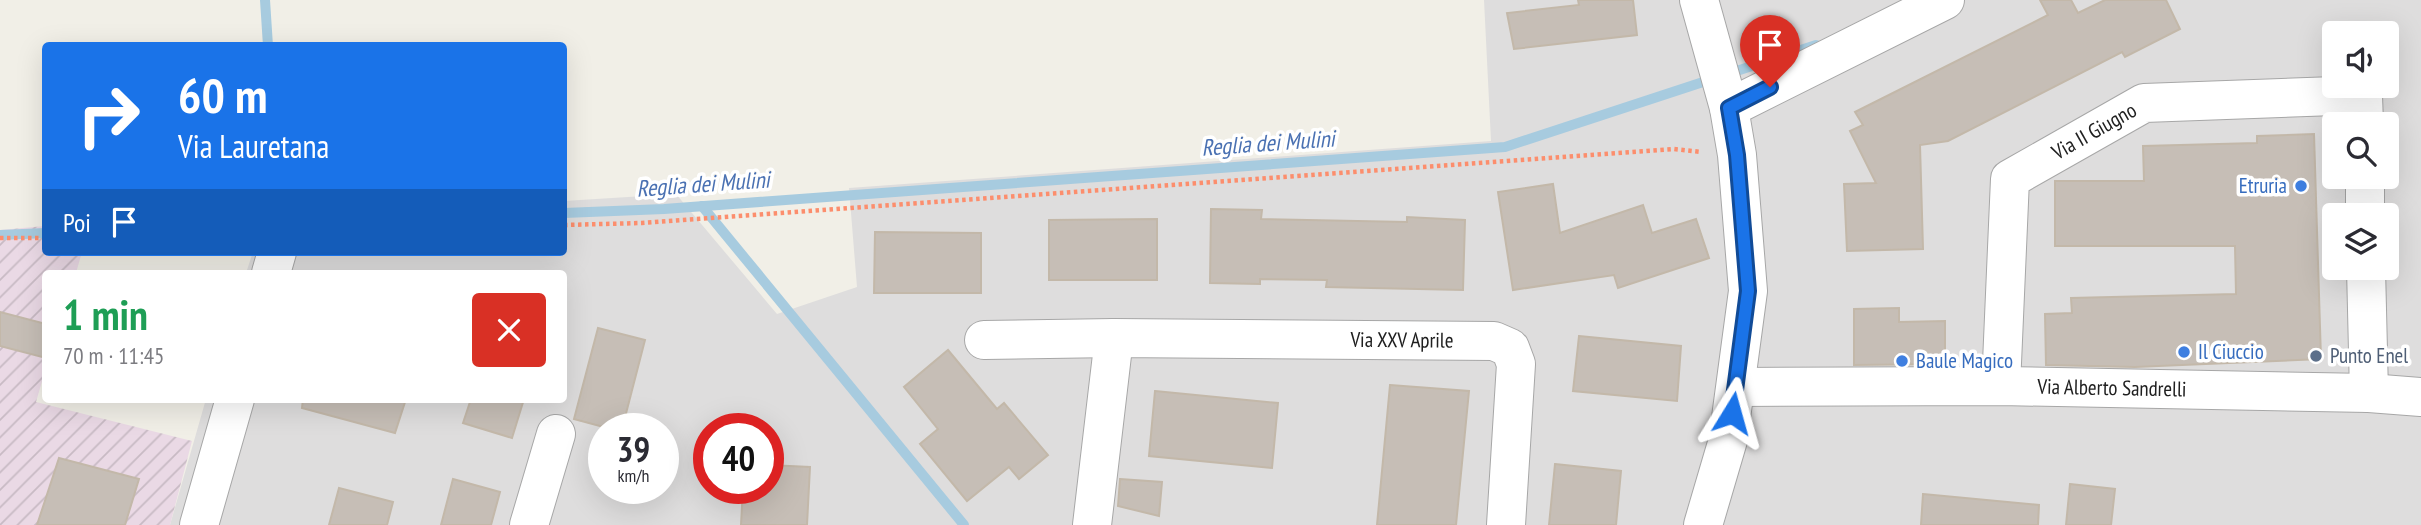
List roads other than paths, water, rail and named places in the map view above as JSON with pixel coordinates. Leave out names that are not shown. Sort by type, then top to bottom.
[{"type":"street","points":[[1699,0],[1729,108],[1737,155],[1748,291],[1728,440],[1703,525]]},
{"type":"street","points":[[1729,108],[1945,0]]},
{"type":"street","name":"Via II Giugno","points":[[2001,387],[2010,178],[2144,103],[2363,95],[2364,112]]},
{"type":"street","points":[[2366,280],[2369,393]]},
{"type":"street","points":[[1092,525],[1114,338]]},
{"type":"street","name":"Via XXV Aprile","points":[[984,340],[1114,338],[1494,341],[1510,348],[1516,363],[1506,525]]},
{"type":"street","name":"Via Alberto Sandrelli","points":[[1736,387],[2001,387],[2369,393],[2421,397]]},
{"type":"street","points":[[199,525],[234,403]]},
{"type":"street","points":[[529,525],[556,434]]},
{"type":"waterway","points":[[265,0],[268,42]]},
{"type":"waterway","name":"Reglia dei Mulini","points":[[567,213],[664,209],[1505,147],[1816,45]]},
{"type":"waterway","points":[[702,206],[964,525]]},
{"type":"waterway","name":"Reglia dei Mulini","points":[[0,235],[42,233]]},
{"type":"place","name":"Etruria","points":[[2301,186]]},
{"type":"place","name":"Il Ciuccio","points":[[2184,352]]},
{"type":"place","name":"Punto Enel","points":[[2316,356]]},
{"type":"place","name":"Baule Magico","points":[[1902,361]]}]
